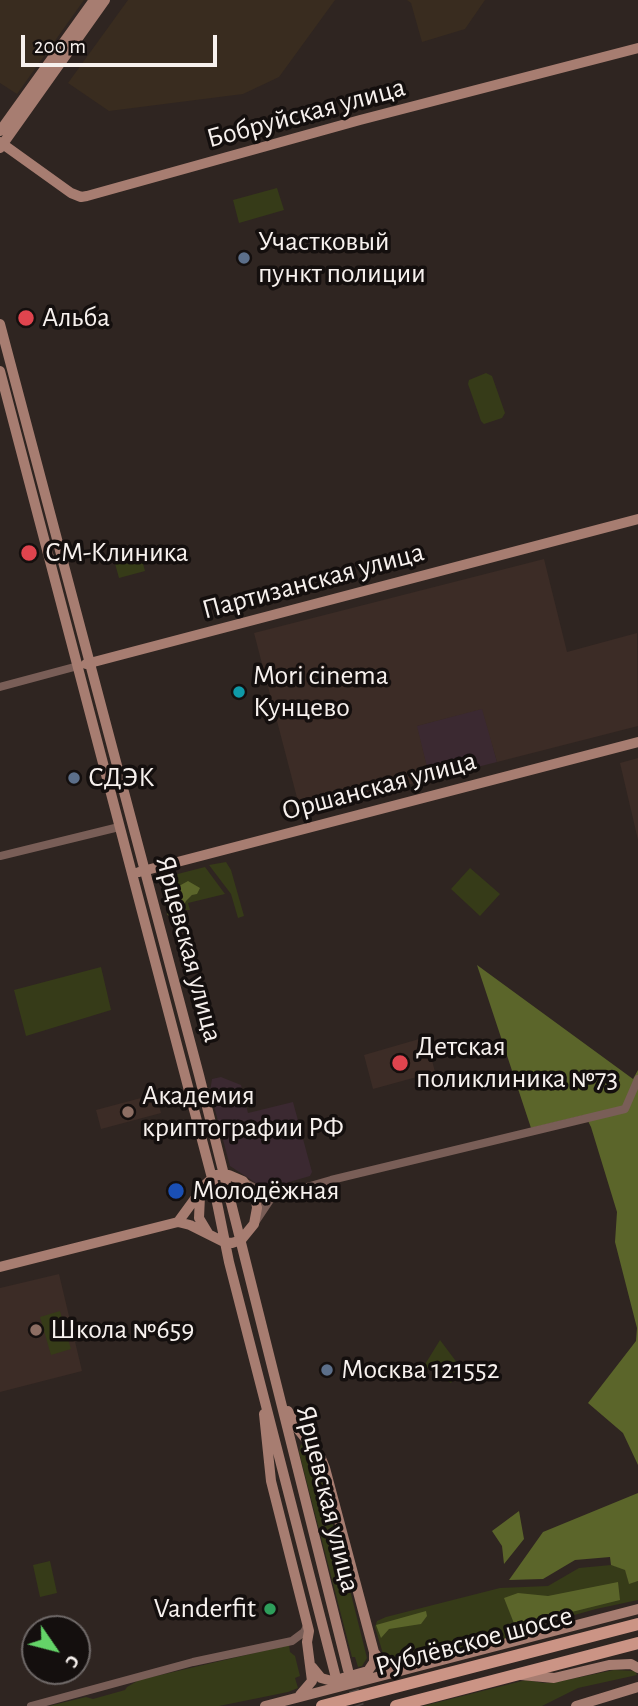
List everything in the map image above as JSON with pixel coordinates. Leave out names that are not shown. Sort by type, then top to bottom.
[{"type":"main road","points":[[0,131],[94,0]]},
{"type":"main road","points":[[1,145],[105,0]]},
{"type":"main road","name":"Бобруйская улица","points":[[1,145],[81,197],[638,48]]},
{"type":"main road","name":"Ярцевская улица","points":[[0,324],[224,1174],[348,1670]]},
{"type":"main road","name":"Ярцевская улица","points":[[0,371],[212,1178],[224,1242],[335,1674]]},
{"type":"main road","name":"Партизанская улица","points":[[78,666],[638,519]]},
{"type":"main road","name":"Оршанская улица","points":[[132,874],[638,742]]},
{"type":"main road","points":[[0,1267],[178,1222],[232,1243],[241,1240],[254,1224],[256,1200],[243,1181],[224,1174],[212,1178],[178,1222]]},
{"type":"main road","points":[[200,1194],[199,1218],[210,1235]]},
{"type":"main road","points":[[244,1321],[251,1312],[260,1317]]},
{"type":"main road","points":[[260,1379],[269,1471],[307,1621],[312,1681],[303,1693],[294,1698]]},
{"type":"main road","points":[[276,1385],[290,1417],[326,1468],[374,1651],[374,1662],[368,1671],[332,1681],[319,1676],[310,1660]]},
{"type":"main road","points":[[265,1706],[638,1609]]},
{"type":"main road","name":"Рублёвское шоссе","points":[[322,1706],[638,1624]]},
{"type":"main road","name":"Рублёвское шоссе","points":[[396,1706],[638,1643]]},
{"type":"main road","points":[[374,1651],[384,1665],[409,1669]]},
{"type":"main road","points":[[512,1675],[554,1678],[609,1665],[631,1664],[638,1668]]},
{"type":"main road","points":[[576,1706],[638,1687]]},
{"type":"street","name":"Партизанская улица","points":[[0,687],[78,666]]},
{"type":"street","points":[[0,856],[119,827]]},
{"type":"street","points":[[254,1224],[272,1197],[331,1180],[625,1109],[638,1079]]},
{"type":"street","points":[[243,1181],[272,1197]]},
{"type":"street","points":[[31,1706],[193,1662],[292,1641],[304,1632],[307,1621]]},
{"type":"street","points":[[292,1641],[310,1660]]},
{"type":"shaded area","points":[[0,0],[84,0],[17,94],[0,83]]},
{"type":"shaded area","points":[[128,0],[335,0],[279,77],[243,94],[109,111],[68,83]]},
{"type":"shaded area","points":[[407,0],[485,0],[465,29],[422,42],[411,3]]},
{"type":"shaded area","points":[[544,559],[567,652],[637,633],[638,726],[497,762],[482,709],[417,726],[430,779],[301,813],[254,633]]},
{"type":"shaded area","points":[[483,708],[497,762],[430,779],[416,726]]},
{"type":"shaded area","points":[[638,758],[638,840],[620,763]]},
{"type":"shaded area","name":"Детская поликлиника №73","points":[[426,1037],[435,1072],[373,1089],[364,1055]]},
{"type":"shaded area","points":[[221,1077],[241,1085],[248,1113],[293,1102],[312,1172],[310,1176],[265,1189],[230,1166],[210,1091],[212,1079]]},
{"type":"shaded area","name":"Академия криптографии РФ","points":[[156,1094],[161,1113],[101,1129],[96,1110]]},
{"type":"shaded area","name":"Школа №659","points":[[59,1274],[82,1371],[0,1392],[0,1288]]},
{"type":"green space","points":[[277,188],[284,210],[239,223],[233,200]]},
{"type":"green space","points":[[486,373],[492,376],[505,413],[502,418],[484,424],[468,384],[469,380]]},
{"type":"green space","points":[[140,553],[145,571],[119,578],[114,560]]},
{"type":"green space","points":[[226,862],[231,870],[244,916],[238,918],[231,894],[209,865]]},
{"type":"green space","points":[[205,867],[225,894],[188,903],[190,910],[183,910],[192,895],[179,886],[173,894],[169,883],[162,882],[162,878]]},
{"type":"green space","points":[[470,868],[500,894],[480,916],[451,889]]},
{"type":"green space","points":[[188,881],[200,888],[197,894],[186,901],[180,914],[171,918],[167,914],[173,894],[179,886]]},
{"type":"green space","points":[[477,965],[633,1079],[638,1070],[638,1465],[623,1433],[588,1403],[636,1341],[637,1328],[615,1242],[617,1212],[591,1127],[585,1115],[531,1128]]},
{"type":"green space","points":[[101,967],[111,1010],[26,1036],[14,990]]},
{"type":"green space","points":[[60,1311],[71,1349],[51,1355],[40,1317]]},
{"type":"green space","points":[[440,1340],[461,1368],[451,1383],[424,1366]]},
{"type":"green space","points":[[301,1444],[314,1458],[323,1484],[347,1581],[343,1582],[345,1591],[350,1590],[367,1658],[362,1666],[358,1667],[355,1657],[352,1657],[299,1452]]},
{"type":"green space","points":[[638,1493],[638,1581],[629,1584],[625,1570],[611,1565],[610,1557],[575,1560],[543,1579],[509,1580],[543,1532]]},
{"type":"green space","points":[[519,1511],[524,1539],[504,1564],[502,1546],[492,1531]]},
{"type":"green space","points":[[50,1561],[57,1593],[40,1597],[33,1565]]},
{"type":"green space","points":[[611,1565],[625,1569],[629,1583],[638,1581],[638,1600],[517,1631],[518,1638],[399,1665],[387,1661],[384,1657],[375,1627],[377,1621],[386,1617],[500,1588],[548,1586],[579,1568]]},
{"type":"green space","points":[[618,1582],[620,1600],[515,1626],[504,1598],[518,1593],[548,1596]]},
{"type":"green space","points":[[426,1611],[427,1616],[421,1624],[389,1629],[381,1638],[376,1625]]},
{"type":"green space","points":[[289,1645],[300,1676],[295,1678],[298,1688],[288,1692],[219,1706],[49,1706],[86,1697],[93,1699],[125,1690],[139,1680]]},
{"type":"green space","points":[[614,1670],[635,1671],[637,1675],[578,1688],[542,1706],[423,1706],[526,1680],[557,1682]]},
{"type":"tunnel","points":[[349,1676],[359,1706]]},
{"type":"place","name":"Участковый пункт полиции","points":[[244,258]]},
{"type":"place","name":"Альба","points":[[26,318]]},
{"type":"place","name":"СМ-Клиника","points":[[29,553]]},
{"type":"place","name":"Mori cinema Кунцево","points":[[239,692]]},
{"type":"place","name":"СДЭК","points":[[74,778]]},
{"type":"place","name":"Детская поликлиника №73","points":[[400,1063]]},
{"type":"place","name":"Академия криптографии РФ","points":[[128,1112]]},
{"type":"place","name":"Молодёжная","points":[[176,1191]]},
{"type":"place","name":"Школа №659","points":[[36,1330]]},
{"type":"place","name":"Москва 121552","points":[[327,1370]]},
{"type":"place","name":"Vanderfit","points":[[270,1609]]}]
